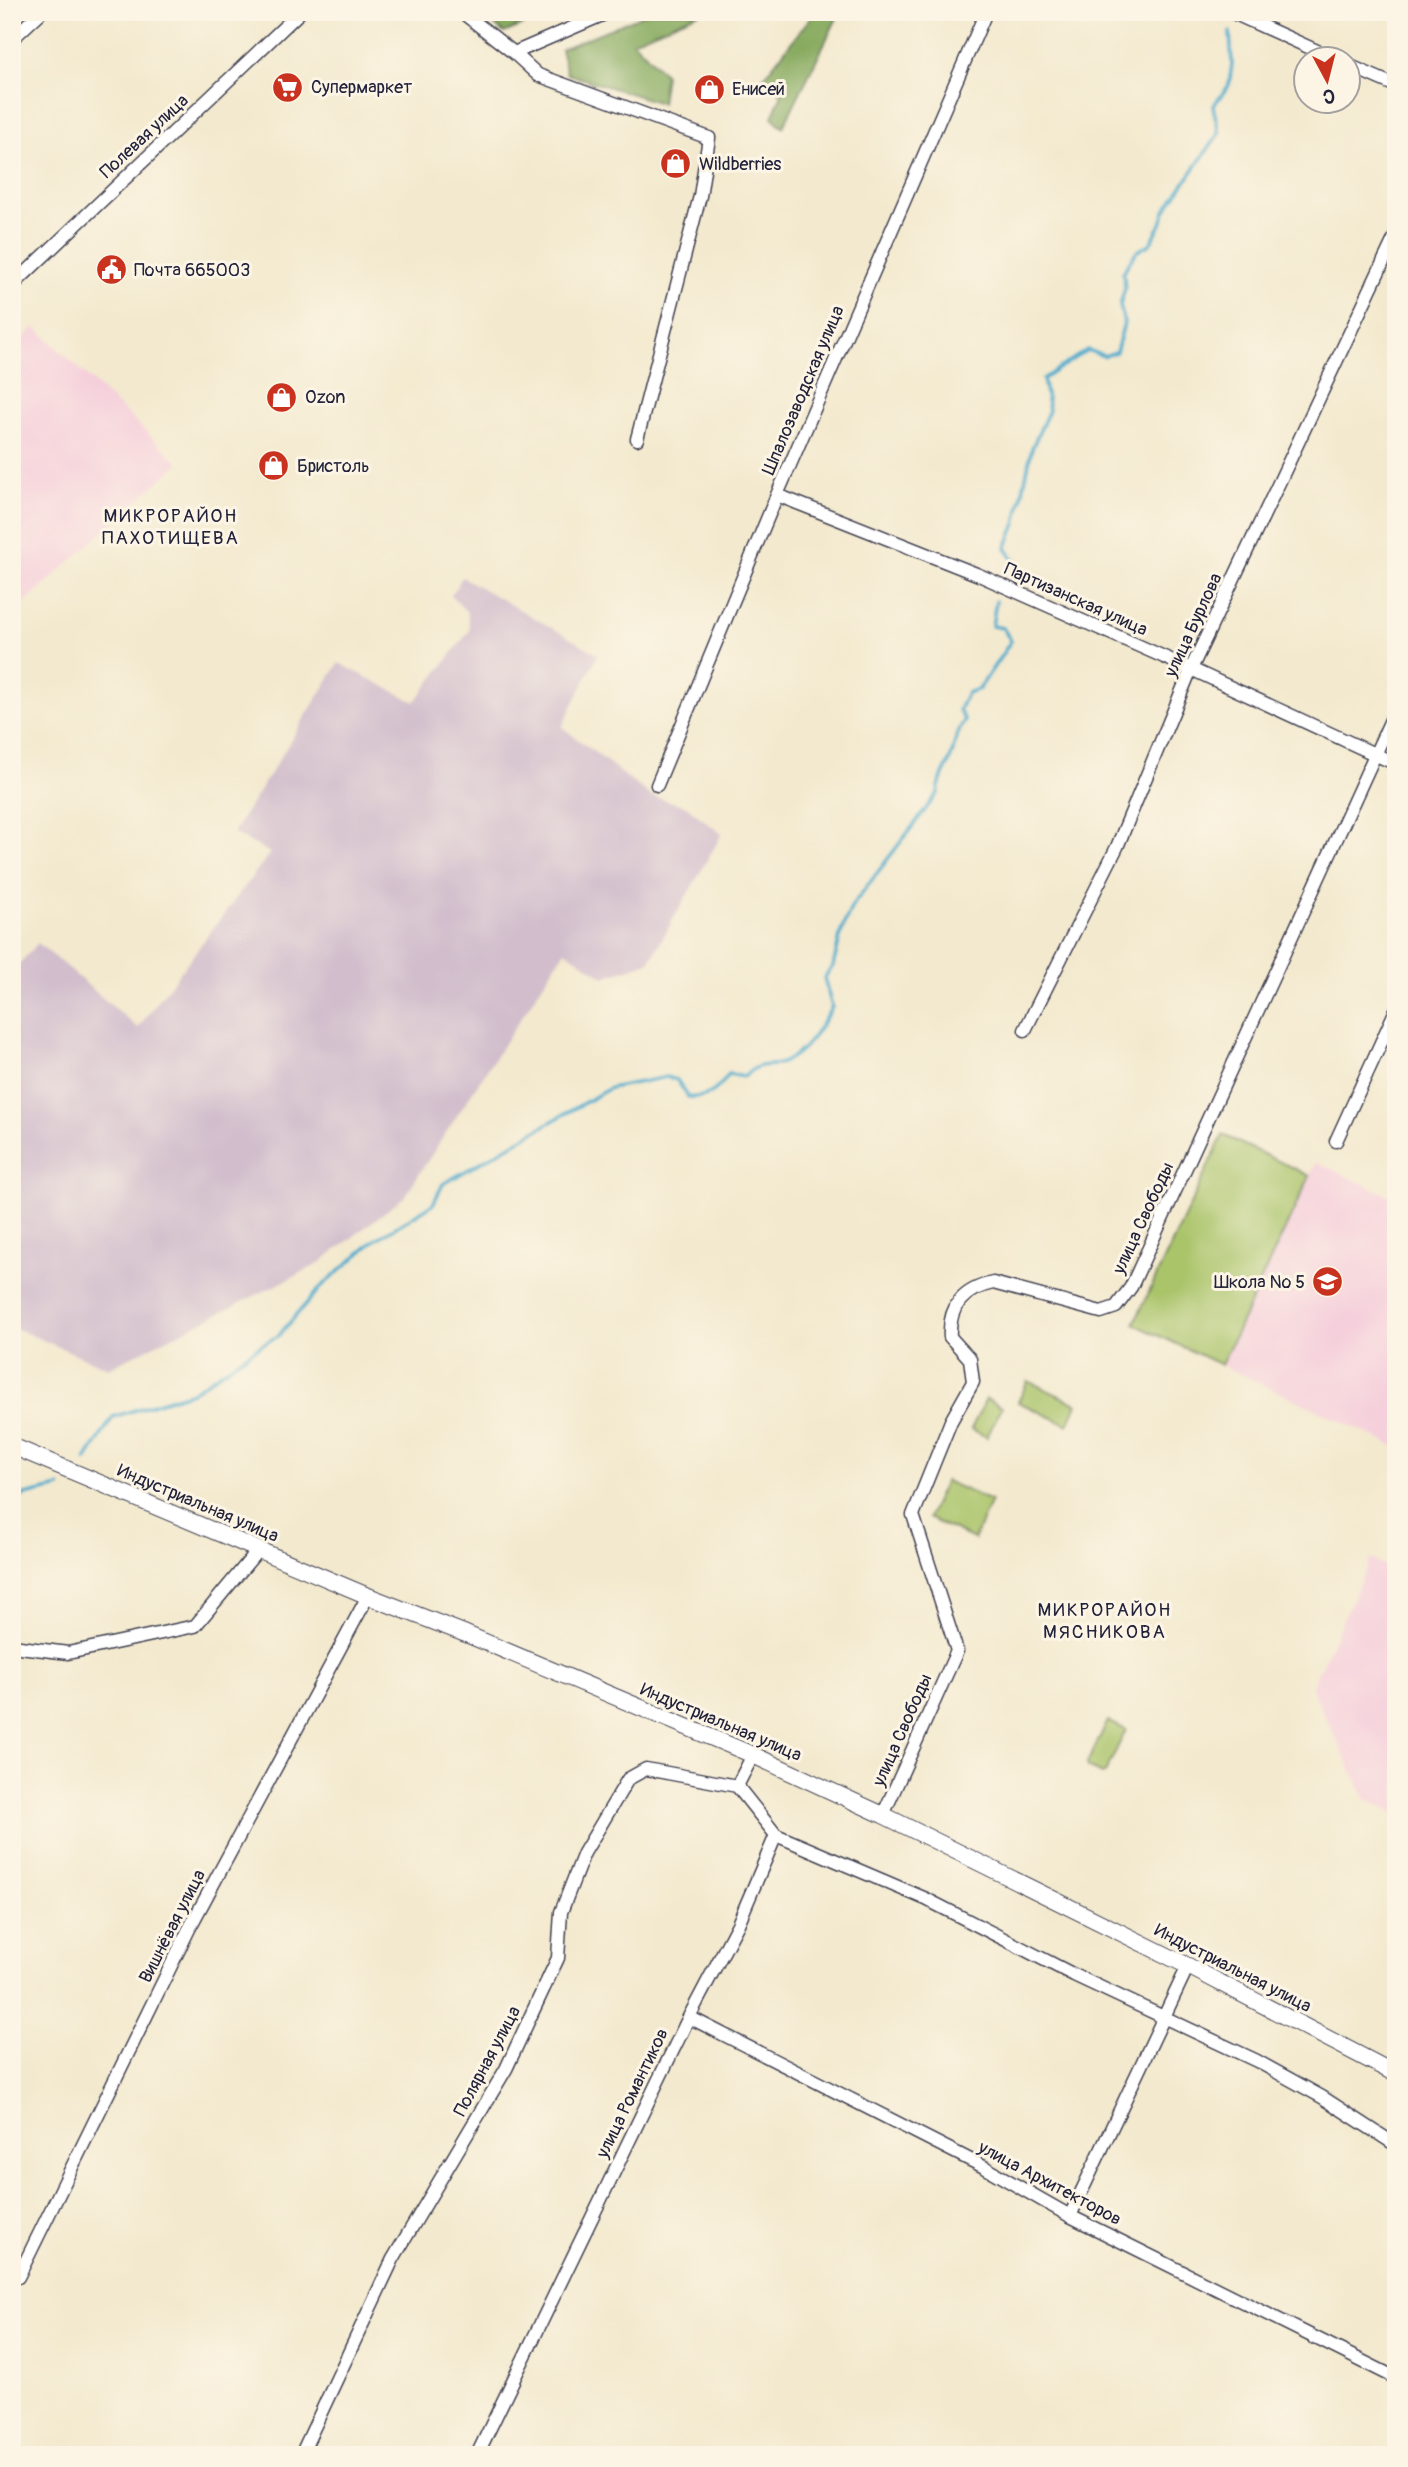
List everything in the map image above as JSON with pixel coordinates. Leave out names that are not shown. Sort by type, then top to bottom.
[{"type":"street","points":[[12,39],[41,12]]},
{"type":"street","name":"Полевая улица","points":[[12,286],[300,12]]},
{"type":"street","points":[[462,12],[514,52],[538,75],[709,138],[700,196],[637,439]]},
{"type":"street","points":[[514,52],[609,12]]},
{"type":"street","name":"Шпалозаводская улица","points":[[657,785],[776,495],[986,12]]},
{"type":"street","points":[[1231,12],[1306,46]]},
{"type":"street","points":[[1362,71],[1396,86]]},
{"type":"street","name":"улица Бурлова","points":[[1025,1030],[1117,847],[1191,669],[1396,235]]},
{"type":"street","name":"Партизанская улица","points":[[776,495],[979,575],[1396,764]]},
{"type":"street","name":"улица Свободы","points":[[883,1815],[957,1651],[913,1515],[951,1421],[973,1382],[970,1359],[950,1336],[951,1315],[959,1298],[979,1286],[993,1283],[1101,1312],[1116,1307],[1131,1287],[1396,709]]},
{"type":"street","points":[[1336,1141],[1396,1010]]},
{"type":"street","name":"Индустриальная улица","points":[[12,1446],[753,1755],[883,1815],[1188,1966],[1396,2074]]},
{"type":"street","points":[[12,1646],[68,1653],[195,1626],[259,1549]]},
{"type":"street","name":"Вишнёвая улица","points":[[18,2277],[189,1929],[368,1596]]},
{"type":"street","points":[[753,1755],[737,1786],[776,1835],[926,1899],[1257,2061],[1322,2097],[1396,2145]]},
{"type":"street","name":"Полярная улица","points":[[302,2453],[393,2259],[511,2057],[558,1958],[561,1912],[584,1853],[628,1779],[646,1769],[737,1786]]},
{"type":"street","name":"улица Романтиков","points":[[477,2455],[689,2017],[738,1924],[776,1835]]},
{"type":"street","points":[[1070,2216],[1188,1966]]},
{"type":"street","name":"улица Архитекторов","points":[[689,2017],[986,2168],[1070,2216],[1396,2378]]},
{"type":"shaded area","points":[[35,327],[179,463],[12,614],[12,348]]},
{"type":"shaded area","points":[[462,577],[598,654],[562,727],[651,796],[686,806],[722,834],[649,962],[604,977],[565,950],[404,1197],[317,1265],[108,1368],[12,1327],[12,972],[38,943],[138,1028],[270,853],[233,833],[339,663],[415,702],[470,630],[467,612],[451,596]]},
{"type":"shaded area","name":"Школа № 5","points":[[1316,1162],[1396,1199],[1396,1447],[1221,1365]]},
{"type":"shaded area","points":[[1371,1559],[1396,1571],[1396,1814],[1366,1800],[1311,1688]]},
{"type":"green space","points":[[480,12],[552,12],[504,33]]},
{"type":"green space","points":[[650,12],[701,12],[633,41],[665,74],[661,103],[567,74],[561,49]]},
{"type":"green space","points":[[815,12],[840,12],[783,127],[772,117],[782,94],[763,78]]},
{"type":"green space","points":[[1223,1135],[1310,1176],[1221,1365],[1134,1324]]},
{"type":"green space","points":[[1028,1381],[1077,1404],[1068,1425],[1018,1402]]},
{"type":"green space","points":[[986,1399],[1002,1407],[987,1437],[971,1429]]},
{"type":"green space","points":[[945,1481],[991,1501],[974,1539],[928,1518]]},
{"type":"green space","points":[[1108,1721],[1126,1730],[1105,1773],[1101,1774],[1088,1767],[1087,1763]]},
{"type":"waterway","points":[[1017,565],[1006,548],[1016,524],[1032,448],[1049,410],[1043,379],[1087,350],[1104,356],[1116,352],[1124,323],[1120,305],[1125,288],[1123,272],[1136,252],[1150,244],[1165,211],[1219,133],[1213,106],[1229,85],[1232,64],[1230,32]]},
{"type":"waterway","points":[[86,1460],[113,1417],[192,1392],[278,1336],[321,1287],[375,1240],[433,1204],[443,1184],[610,1088],[667,1077],[677,1080],[688,1097],[707,1095],[721,1085],[729,1074],[744,1077],[755,1068],[784,1062],[800,1052],[832,1007],[824,978],[833,966],[842,929],[852,906],[938,793],[957,736],[965,721],[959,710],[967,693],[979,689],[1011,641],[1003,628],[992,626],[996,601]]},
{"type":"waterway","points":[[12,1498],[60,1487]]},
{"type":"place","name":"Супермаркет","points":[[288,87]]},
{"type":"place","name":"Енисей","points":[[709,89]]},
{"type":"place","name":"Wildberries","points":[[676,164]]},
{"type":"place","name":"Почта 665003","points":[[111,270]]},
{"type":"place","name":"Ozon","points":[[282,397]]},
{"type":"place","name":"Бристоль","points":[[274,466]]},
{"type":"place","name":"Школа № 5","points":[[1328,1282]]},
{"type":"district","name":"МИКРОРАЙОН ПАХОТИЩЕВА","points":[[171,526]]},
{"type":"district","name":"МИКРОРАЙОН МЯСНИКОВА","points":[[1105,1620]]}]
